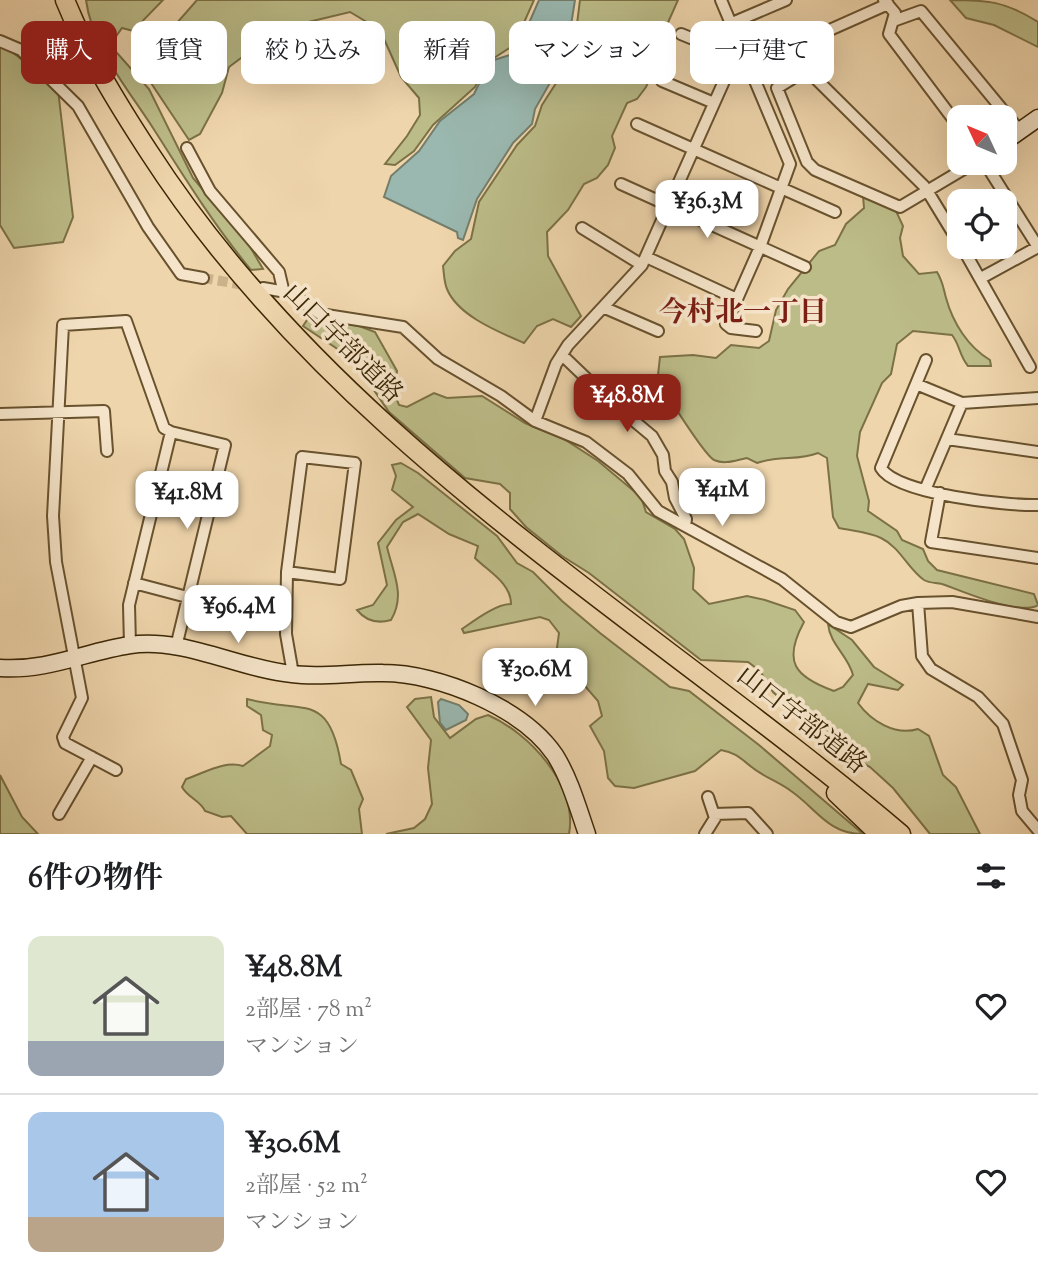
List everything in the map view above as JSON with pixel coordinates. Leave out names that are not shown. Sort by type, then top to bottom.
[{"type":"main road","name":"山口宇部道路","points":[[65,0],[103,79],[177,195],[271,313],[342,385],[424,458],[666,652],[734,712],[889,834]]},
{"type":"main road","name":"山口宇部道路","points":[[666,652],[741,706],[901,834]]},
{"type":"main road","points":[[827,783],[879,834]]},
{"type":"main road","points":[[866,804],[910,834]]},
{"type":"street","points":[[721,0],[731,21]]},
{"type":"street","points":[[737,21],[786,0]]},
{"type":"street","points":[[834,26],[886,2],[895,13],[896,20],[889,34],[947,111]]},
{"type":"street","points":[[896,20],[921,11],[1020,131]]},
{"type":"street","points":[[681,34],[690,38]]},
{"type":"street","points":[[0,40],[21,50],[78,106],[148,227],[181,274],[203,278]]},
{"type":"street","points":[[947,223],[928,192],[809,72],[803,72],[777,88],[807,162],[815,170],[900,207],[928,192],[956,175]]},
{"type":"street","points":[[669,84],[714,103]]},
{"type":"street","points":[[535,421],[562,355],[644,261],[722,84]]},
{"type":"street","points":[[756,331],[731,328],[726,324],[760,247],[790,164],[758,84]]},
{"type":"street","points":[[1017,133],[1038,118]]},
{"type":"street","points":[[637,124],[835,212]]},
{"type":"street","points":[[187,148],[210,191],[279,272],[283,289]]},
{"type":"street","points":[[981,278],[1038,247],[993,175]]},
{"type":"street","points":[[621,184],[805,267]]},
{"type":"street","points":[[582,228],[644,261],[737,299]]},
{"type":"street","points":[[969,259],[1030,367]]},
{"type":"street","points":[[263,288],[283,289],[320,314],[403,327],[438,359],[501,396],[535,421],[586,442],[628,474],[658,511],[782,579],[836,622],[851,627],[901,606],[918,603],[953,603],[1038,617]]},
{"type":"street","points":[[605,308],[658,331]]},
{"type":"street","points":[[116,770],[65,743],[63,737],[82,698],[56,562],[53,516],[63,325],[126,321],[164,428],[225,444],[176,647]]},
{"type":"street","points":[[562,355],[608,400],[652,436],[663,455],[665,471],[673,482],[675,498],[687,519],[685,526]]},
{"type":"street","points":[[926,360],[881,468],[886,477],[940,493],[1038,505]]},
{"type":"street","points":[[916,384],[962,403],[1038,398]]},
{"type":"street","points":[[925,490],[962,403]]},
{"type":"street","points":[[0,414],[104,411],[107,451]]},
{"type":"street","points":[[130,645],[129,606],[171,432]]},
{"type":"street","points":[[947,439],[1038,452]]},
{"type":"street","points":[[287,572],[340,579],[355,463],[302,457],[287,572],[286,634],[293,674]]},
{"type":"street","points":[[940,493],[930,542],[1038,558]]},
{"type":"street","points":[[134,583],[187,597]]},
{"type":"street","points":[[918,603],[922,656],[931,669],[978,697],[1003,724],[1022,780],[1019,795],[1022,811],[1038,830]]},
{"type":"street","points":[[0,668],[24,668],[74,660],[130,645],[176,647],[247,666],[293,674],[384,673],[443,682],[509,714],[538,734],[564,770],[587,834]]},
{"type":"street","points":[[59,814],[92,757]]},
{"type":"street","points":[[705,834],[715,818],[708,797]]},
{"type":"street","points":[[714,814],[734,811],[748,813],[767,834]]},
{"type":"green space","points":[[86,0],[163,0],[143,21],[131,21],[131,30],[122,28],[117,35],[117,21],[91,21]]},
{"type":"green space","points":[[197,0],[534,0],[525,21],[509,21],[509,48],[495,57],[495,21],[399,21],[399,73],[385,41],[385,21],[365,21],[350,12],[312,21],[241,21],[241,58],[229,67],[227,74],[227,21],[179,21]]},
{"type":"green space","points":[[580,0],[678,0],[669,21],[577,21]]},
{"type":"green space","points":[[950,0],[996,3],[1026,15],[1038,22],[1038,47],[994,25],[966,18]]},
{"type":"green space","points":[[0,47],[9,49],[21,59],[21,84],[51,84],[58,90],[73,217],[63,242],[14,248],[0,225]]},
{"type":"green space","points":[[117,53],[131,69],[131,84],[145,84],[149,89],[193,178],[249,245],[263,269],[251,270],[224,236],[117,75]]},
{"type":"green space","points":[[152,84],[224,84],[200,134],[189,140]]},
{"type":"green space","points":[[407,84],[477,84],[433,125],[414,151],[395,165],[385,164],[420,115],[419,98]]},
{"type":"green space","points":[[556,84],[647,84],[637,99],[627,103],[612,136],[615,148],[608,165],[597,178],[584,184],[568,210],[547,232],[548,256],[581,316],[571,327],[553,319],[537,326],[524,343],[480,322],[460,307],[447,289],[443,266],[455,251],[471,239],[479,202],[517,145],[535,126],[542,105]]},
{"type":"green space","points":[[863,196],[896,211],[903,226],[900,238],[903,256],[919,274],[937,272],[957,325],[968,341],[990,360],[991,366],[968,366],[952,335],[913,331],[897,344],[891,374],[882,383],[860,432],[857,456],[869,501],[868,511],[897,531],[902,540],[923,549],[928,561],[937,570],[1034,594],[1038,605],[1019,608],[927,581],[918,575],[888,542],[871,534],[839,528],[833,517],[827,458],[818,453],[757,463],[747,458],[726,462],[714,460],[695,438],[661,386],[658,375],[660,357],[693,355],[716,358],[731,345],[759,348],[769,341],[776,310],[788,289],[819,251],[835,245],[846,224],[864,208]]},
{"type":"green space","points":[[309,317],[359,326],[375,332],[397,371],[394,393],[399,405],[407,407],[434,393],[447,398],[482,396],[525,423],[564,439],[598,461],[641,497],[646,512],[675,529],[684,539],[694,568],[693,589],[709,604],[747,596],[795,610],[804,622],[797,636],[794,658],[796,666],[810,680],[834,691],[843,687],[853,675],[832,638],[828,624],[852,640],[874,667],[903,685],[898,690],[868,684],[858,703],[870,716],[892,729],[918,729],[929,736],[943,775],[956,787],[980,834],[930,834],[893,788],[870,767],[841,751],[820,726],[790,708],[773,692],[760,671],[748,662],[701,660],[589,573],[562,556],[526,527],[510,509],[510,493],[500,484],[465,478],[389,412],[360,370],[336,348],[303,326]]},
{"type":"green space","points":[[401,463],[418,473],[497,536],[517,563],[533,572],[600,633],[670,687],[689,691],[759,745],[863,834],[851,833],[832,825],[786,788],[735,755],[721,750],[695,771],[634,788],[615,786],[608,778],[604,751],[590,726],[602,716],[598,701],[584,685],[580,668],[557,648],[559,633],[549,620],[540,617],[464,633],[462,629],[486,613],[511,604],[510,597],[498,578],[475,558],[478,546],[449,534],[418,514],[403,522],[387,547],[398,593],[398,602],[391,620],[381,622],[364,617],[357,610],[373,605],[387,585],[378,543],[396,520],[413,507],[392,490],[396,476],[392,465]]},
{"type":"green space","points":[[431,697],[434,717],[450,738],[476,719],[488,715],[504,723],[534,748],[547,763],[566,797],[570,816],[569,834],[386,834],[414,828],[425,819],[432,804],[428,768],[431,740],[407,707],[415,699]]},
{"type":"green space","points":[[247,699],[299,707],[321,715],[336,741],[341,764],[351,770],[363,799],[359,809],[362,834],[247,834],[231,816],[222,817],[205,811],[185,791],[182,787],[186,779],[222,766],[243,766],[270,746],[272,735],[263,730],[261,715],[247,706]]},
{"type":"green space","points":[[0,775],[22,817],[38,834],[0,834]]},
{"type":"water","points":[[539,0],[575,0],[572,21],[530,21]]},
{"type":"water","points":[[509,55],[509,84],[549,84],[535,109],[532,124],[513,143],[477,199],[463,240],[458,238],[457,232],[384,197],[391,176],[419,151],[440,121],[474,94],[479,84],[495,84],[495,60]]},
{"type":"water","points":[[441,699],[459,705],[468,714],[466,720],[446,730],[440,723],[438,702]]},
{"type":"tunnel","points":[[203,278],[250,286]]},
{"type":"district","name":"今村北一丁目","points":[[743,314]]}]
